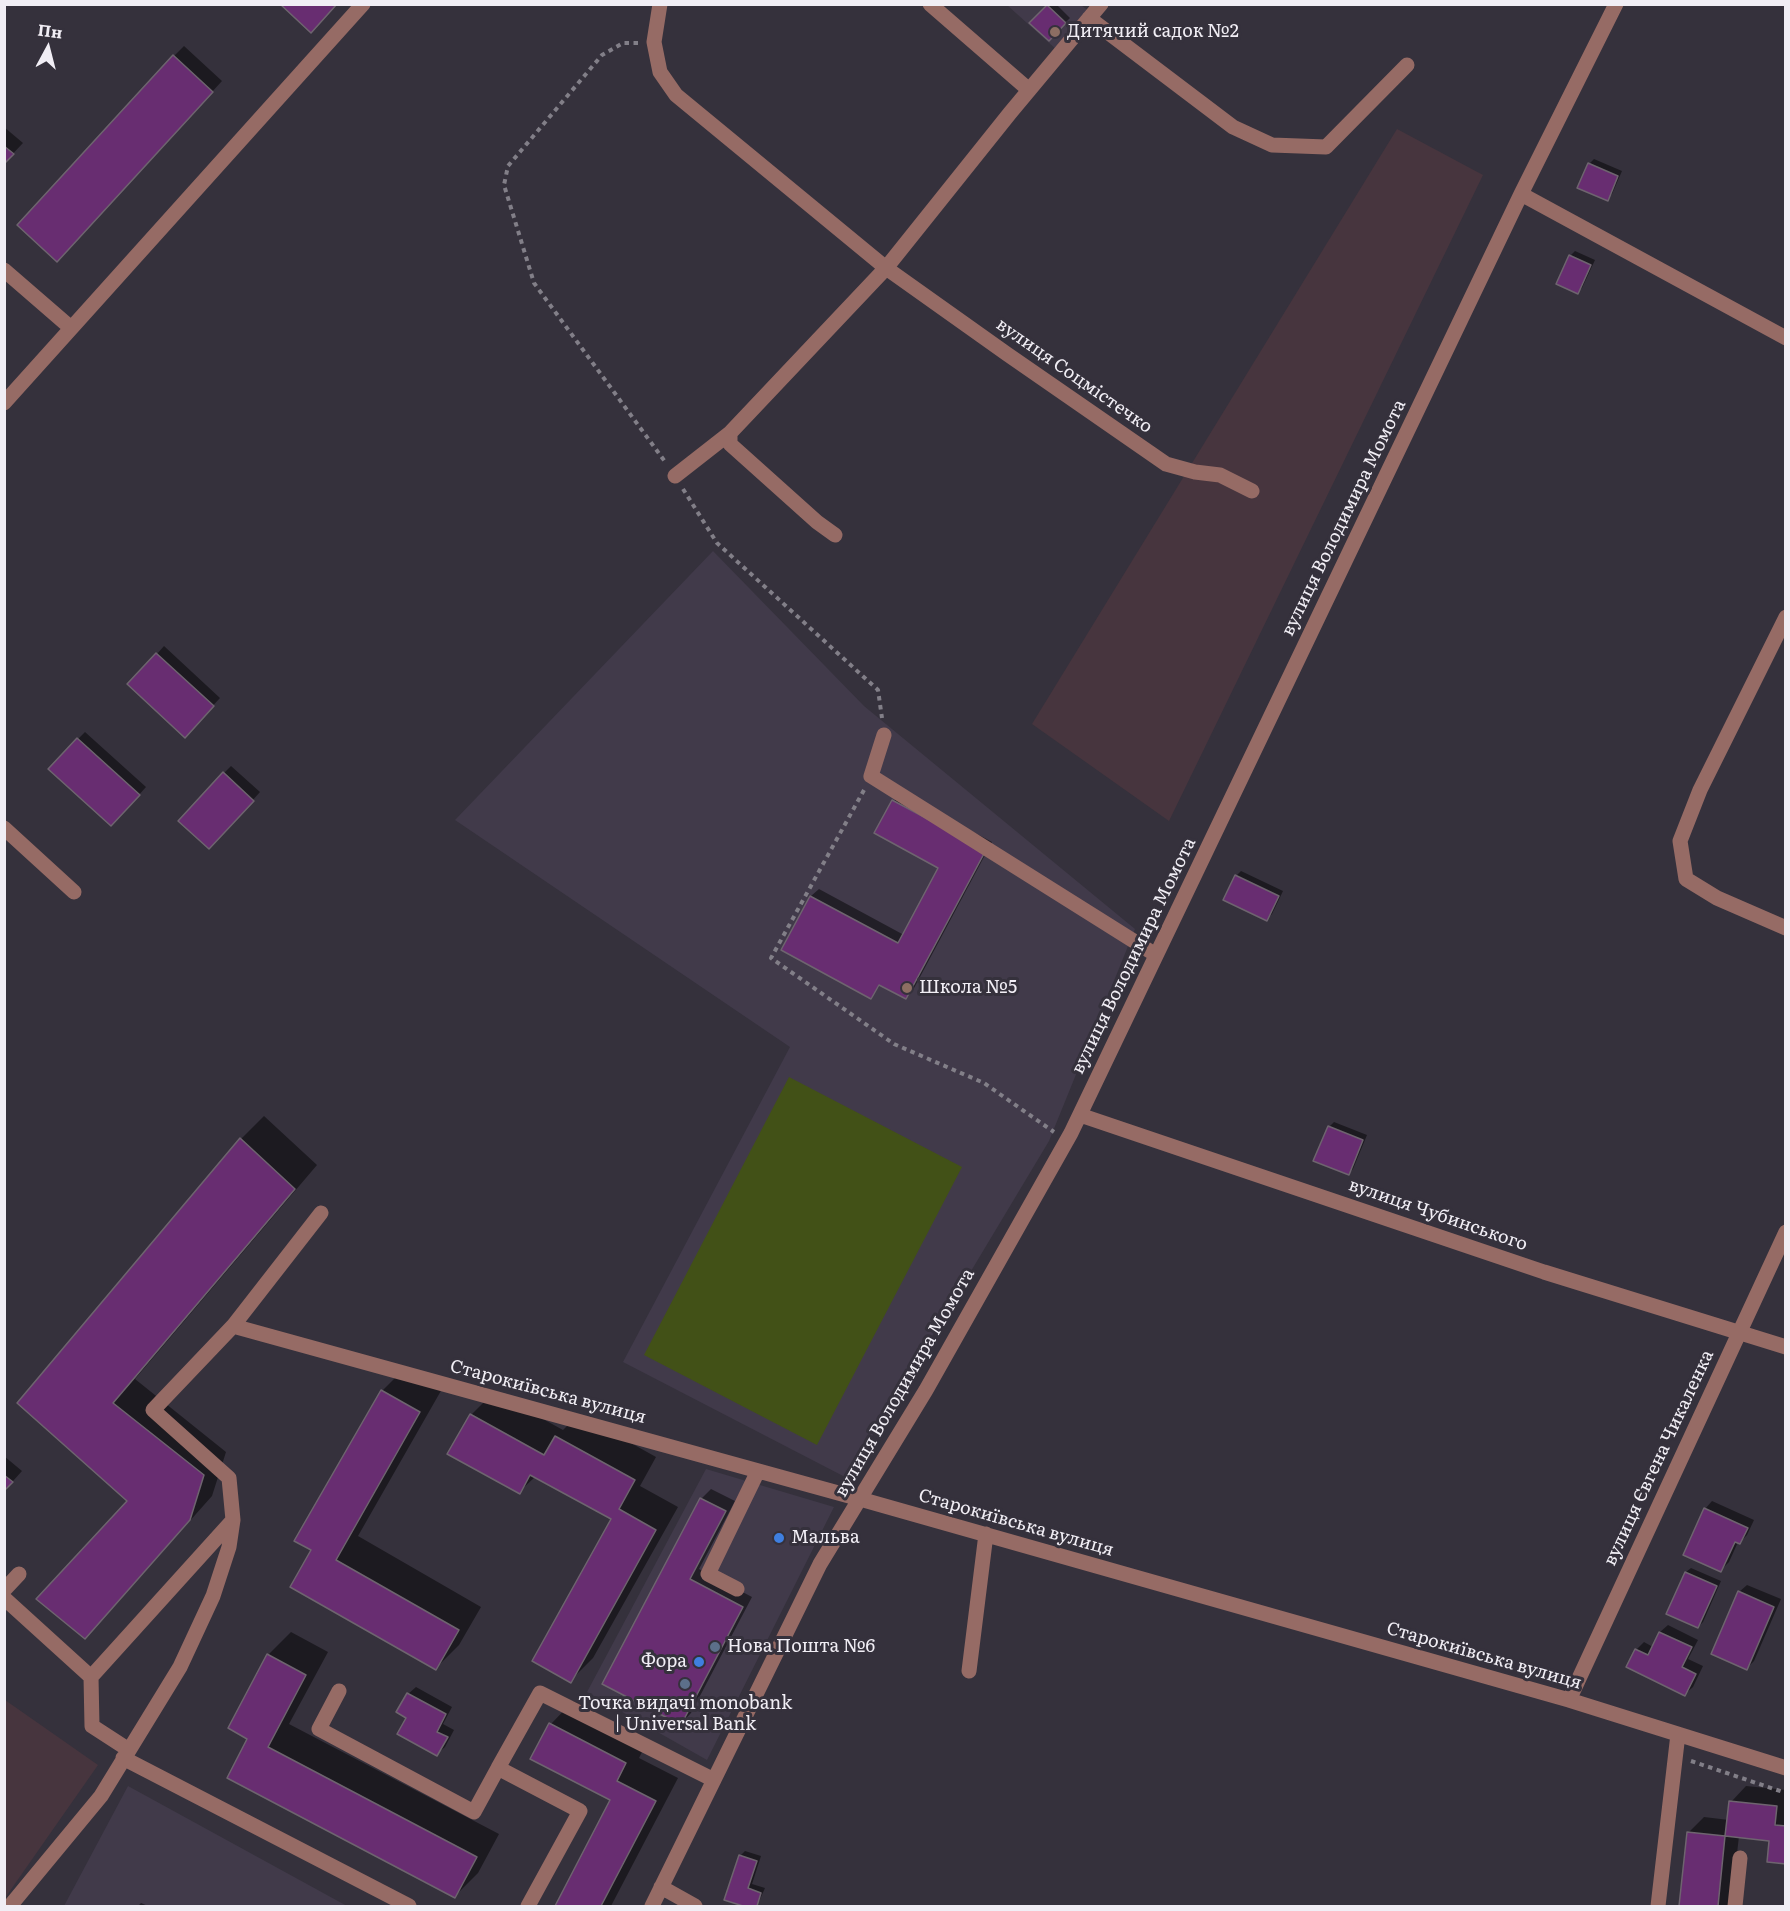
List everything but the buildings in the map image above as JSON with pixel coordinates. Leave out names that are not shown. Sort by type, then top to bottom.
[{"type":"street","points":[[4,403],[363,4]]},
{"type":"street","name":"вулиця Соцмістечко","points":[[660,4],[654,42],[660,72],[676,95],[886,268],[1166,464],[1195,472],[1220,475],[1252,491]]},
{"type":"street","points":[[930,4],[1029,90]]},
{"type":"street","points":[[675,476],[730,433],[886,268],[1101,4]]},
{"type":"street","name":"вулиця Володимира Момота","points":[[652,1906],[820,1564],[926,1390],[1067,1141],[1521,194],[1616,4]]},
{"type":"street","points":[[1089,18],[1233,127],[1272,145],[1326,147],[1407,65]]},
{"type":"street","points":[[1521,194],[1785,338]]},
{"type":"street","points":[[4,270],[71,328]]},
{"type":"street","points":[[730,433],[730,444],[817,522],[835,535]]},
{"type":"street","points":[[1785,616],[1700,790],[1680,841],[1686,879],[1717,898],[1785,928]]},
{"type":"street","points":[[884,735],[871,776],[1156,955]]},
{"type":"street","points":[[4,828],[74,892]]},
{"type":"street","name":"вулиця Чубинського","points":[[1080,1115],[1544,1272],[1785,1347]]},
{"type":"street","points":[[10,1906],[100,1796],[180,1667],[213,1596],[229,1547],[233,1520],[229,1478],[153,1410],[233,1326],[321,1213]]},
{"type":"street","name":"вулиця Євгена Чикаленка","points":[[1569,1700],[1785,1232]]},
{"type":"street","name":"Старокиївська вулиця","points":[[233,1326],[986,1534],[1569,1700],[1785,1768]]},
{"type":"street","points":[[737,1589],[708,1574],[758,1471]]},
{"type":"street","points":[[233,1520],[91,1677],[92,1726],[126,1754],[410,1906]]},
{"type":"street","points":[[969,1671],[986,1534]]},
{"type":"street","points":[[4,1590],[19,1574]]},
{"type":"street","points":[[4,1598],[91,1677]]},
{"type":"street","points":[[339,1691],[319,1729],[474,1812],[540,1693],[714,1780]]},
{"type":"street","points":[[1658,1906],[1678,1734]]},
{"type":"street","points":[[498,1768],[580,1811],[528,1906]]},
{"type":"street","points":[[1735,1906],[1740,1858]]},
{"type":"street","points":[[661,1887],[695,1906]]},
{"type":"path","points":[[654,42],[623,43],[603,55],[508,166],[504,185],[534,283],[675,476],[717,543],[878,690],[884,735]]},
{"type":"path","points":[[871,776],[771,957],[894,1044],[984,1083],[1067,1141]]},
{"type":"path","points":[[1676,1755],[1785,1793]]},
{"type":"shaded area","name":"Дитячий садок №2","points":[[1007,5],[1081,5],[1090,12],[1058,51]]},
{"type":"shaded area","points":[[1397,129],[1483,175],[1169,821],[1032,724]]},
{"type":"shaded area","name":"Школа №5","points":[[713,551],[864,706],[1135,929],[1049,1141],[847,1478],[623,1362],[790,1047],[455,820]]},
{"type":"shaded area","points":[[706,1469],[834,1507],[707,1760],[587,1692]]},
{"type":"shaded area","points":[[5,1700],[98,1765],[5,1898]]},
{"type":"shaded area","points":[[128,1786],[347,1906],[64,1906]]},
{"type":"green space","points":[[789,1077],[962,1167],[817,1445],[644,1355]]},
{"type":"place","name":"Дитячий садок №2","points":[[1055,32]]},
{"type":"place","name":"Школа №5","points":[[907,988]]},
{"type":"place","name":"Мальва","points":[[779,1538]]},
{"type":"place","name":"Нова Пошта №6","points":[[715,1647]]},
{"type":"place","name":"Фора","points":[[699,1662]]},
{"type":"place","name":"Точка видачі monobank | Universal Bank","points":[[685,1684]]}]
